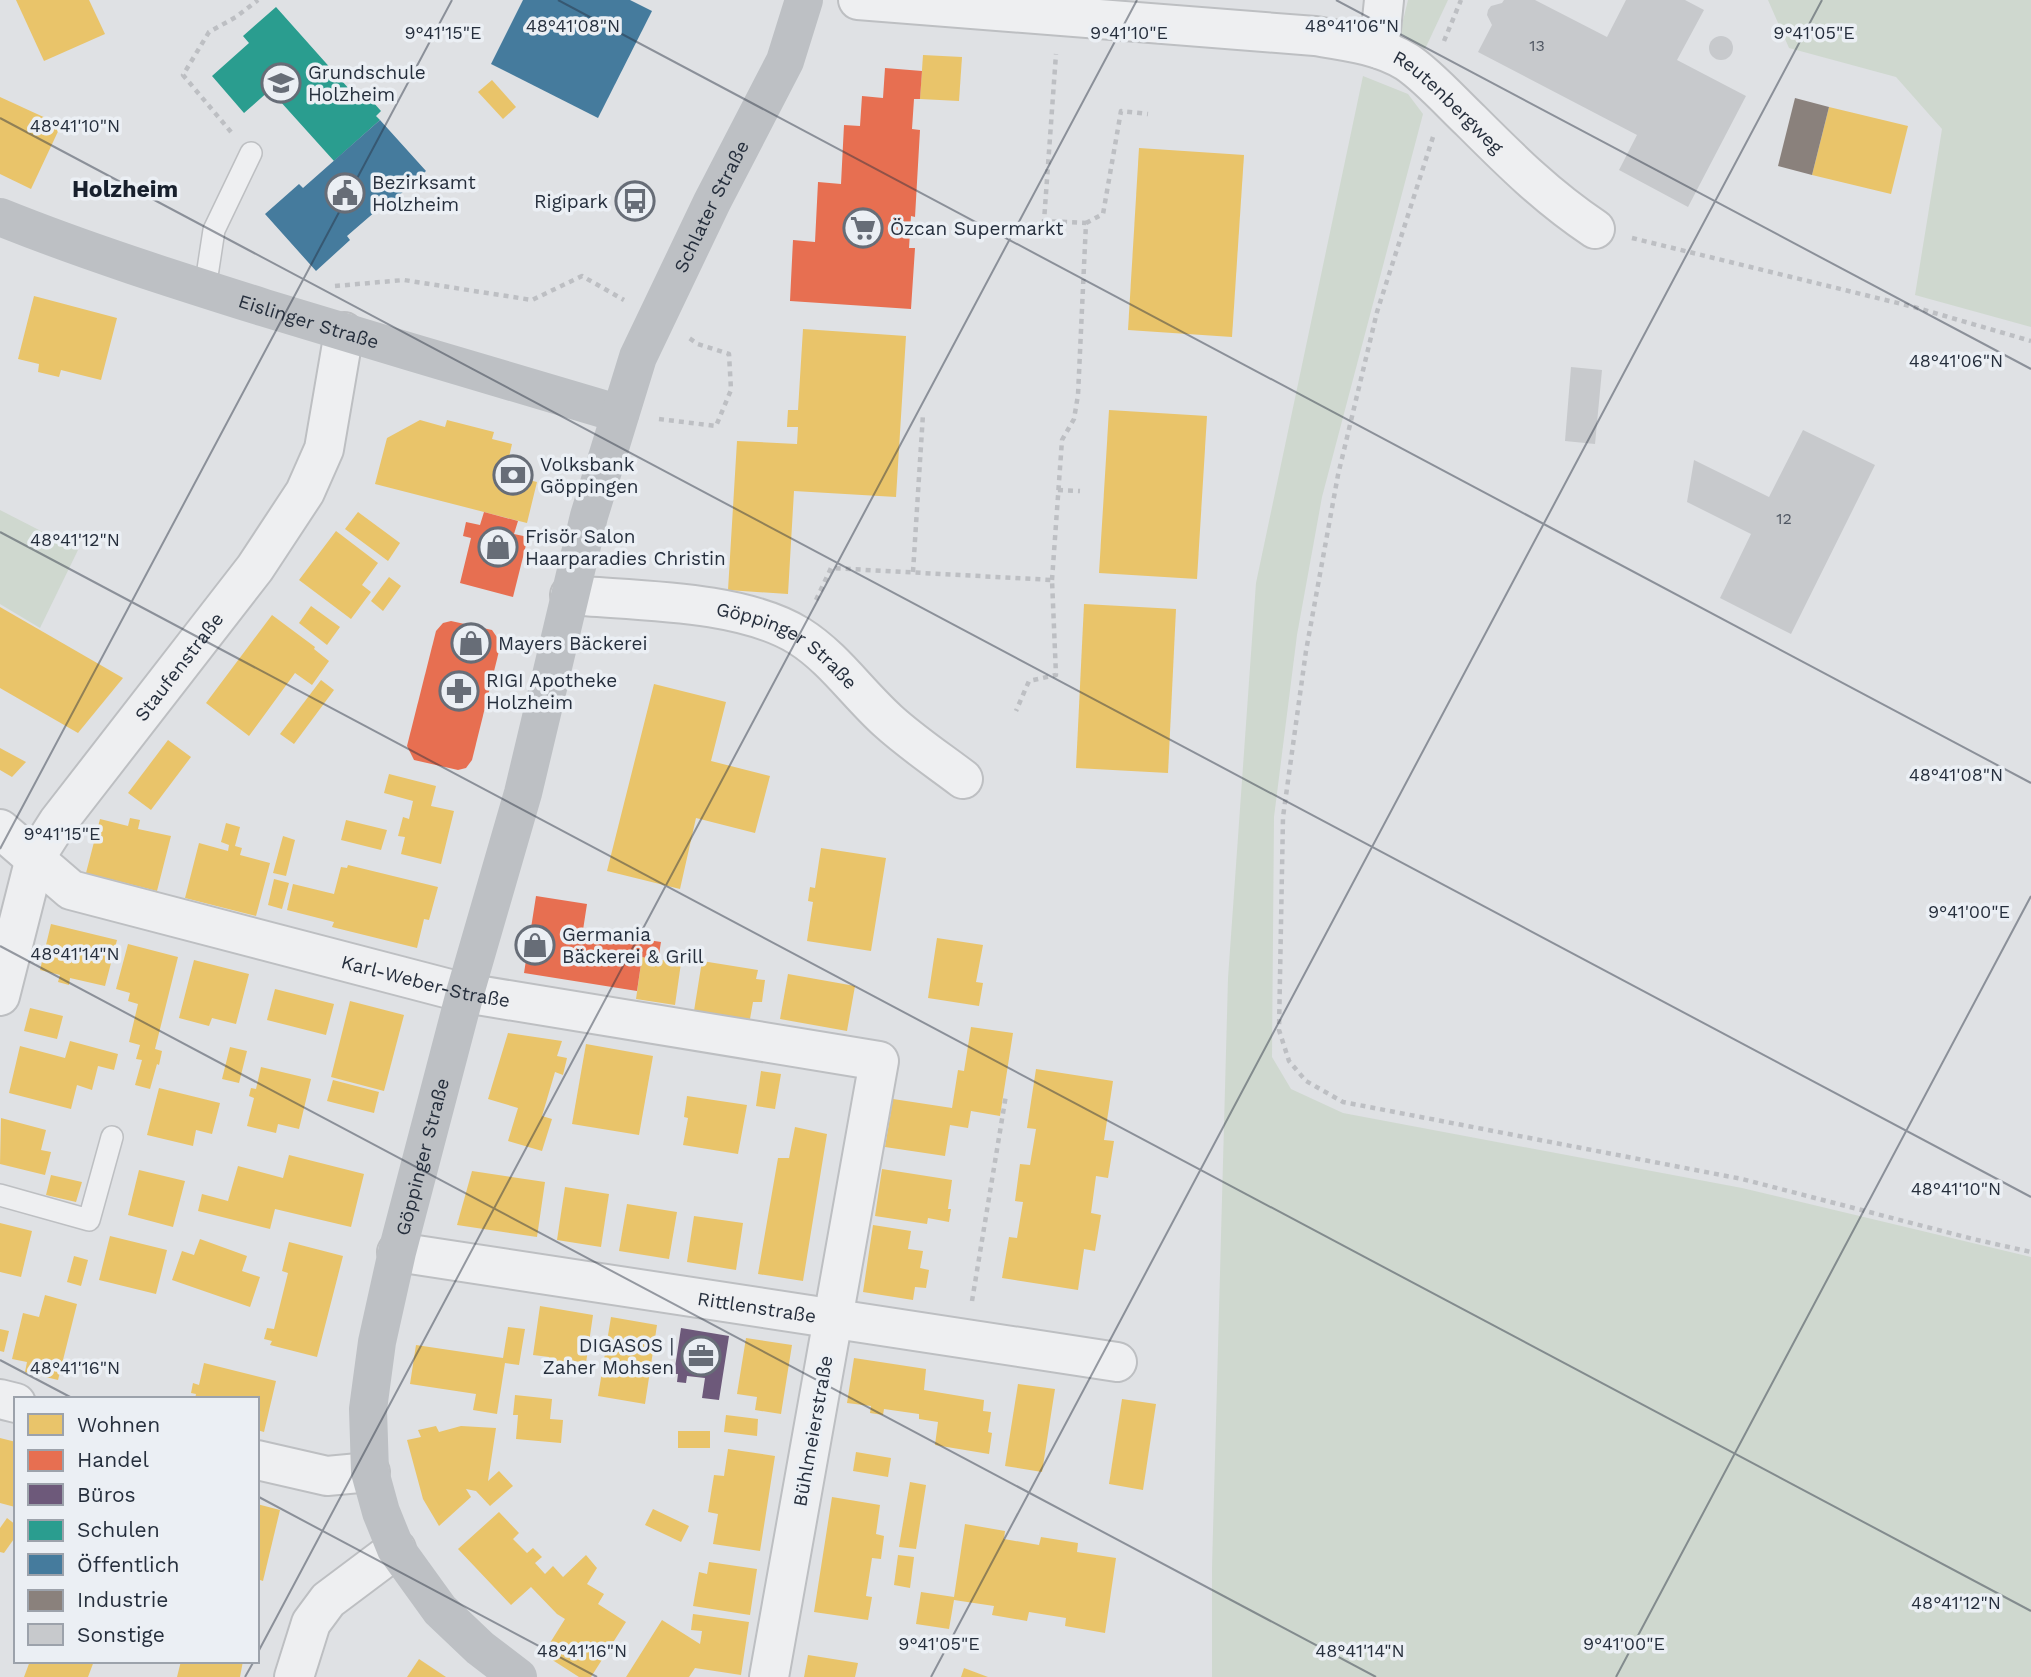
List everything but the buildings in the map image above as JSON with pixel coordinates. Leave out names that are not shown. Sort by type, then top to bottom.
[{"type":"street","name":"Schlater Straße","points":[[620,414],[638,357],[656,318],[785,61],[804,0]]},
{"type":"street","name":"Reutenbergweg","points":[[858,0],[1315,36],[1379,49],[1407,62],[1446,96],[1534,184],[1595,229]]},
{"type":"street","points":[[1379,49],[1384,0]]},
{"type":"street","name":"Eislinger Straße","points":[[0,217],[61,241],[205,289],[620,414]]},
{"type":"street","name":"Staufenstraße","points":[[0,996],[35,858],[58,822],[255,568],[305,492],[324,449],[344,332]]},
{"type":"street","name":"Göppinger Straße","points":[[518,1677],[480,1648],[440,1610],[396,1549],[381,1512],[370,1472],[368,1409],[377,1342],[397,1252],[465,993],[523,793],[589,516],[620,414]]},
{"type":"street","name":"Göppinger Straße","points":[[570,595],[727,610],[765,620],[799,636],[828,659],[888,720],[963,779]]},
{"type":"street","name":"Karl-Weber-Straße","points":[[0,829],[71,890],[465,993],[879,1061]]},
{"type":"street","name":"Bühlmeierstraße","points":[[769,1677],[879,1061]]},
{"type":"street","name":"Rittlenstraße","points":[[397,1252],[1117,1362]]},
{"type":"street","points":[[259,1460],[327,1476],[370,1472]]},
{"type":"street","points":[[294,1677],[311,1623],[328,1600],[396,1549]]},
{"type":"lane","points":[[205,289],[214,230],[251,153]]},
{"type":"lane","points":[[0,1195],[89,1220],[112,1137]]},
{"type":"path","points":[[251,153],[183,75],[209,33],[258,0]]},
{"type":"path","points":[[1059,15],[1044,221],[1086,223],[1102,214],[1121,111],[1148,114]]},
{"type":"path","points":[[1446,96],[1377,312],[1338,475],[1306,652],[1283,817],[1279,1030],[1289,1061],[1306,1081],[1343,1102],[1742,1179],[2031,1252]]},
{"type":"path","points":[[1016,711],[1029,681],[1056,675],[1052,580],[1062,440],[1074,419],[1078,395],[1086,223]]},
{"type":"path","points":[[1595,229],[1914,307],[2031,341]]},
{"type":"path","points":[[286,314],[335,286],[404,280],[532,300],[582,276],[698,344],[729,354],[731,390],[716,426],[620,414]]},
{"type":"path","points":[[913,572],[923,414]]},
{"type":"path","points":[[1058,490],[1080,491]]},
{"type":"path","points":[[799,636],[831,568],[1052,580]]},
{"type":"path","points":[[965,1340],[1006,1095]]},
{"type":"shaded area","points":[[1408,0],[1448,0],[1425,49],[1400,33]]},
{"type":"shaded area","points":[[1768,0],[2031,0],[2031,327],[1915,295],[1942,129],[1896,77],[1789,48]]},
{"type":"shaded area","points":[[1363,76],[1408,94],[1423,114],[1322,497],[1297,635],[1274,817],[1272,1057],[1291,1089],[1343,1113],[1742,1188],[2031,1257],[2031,1677],[1212,1677],[1212,1568],[1228,978],[1256,583]]},
{"type":"shaded area","points":[[0,510],[78,550],[40,628],[0,604]]},
{"type":"place","name":"Grundschule Holzheim","points":[[281,83]]},
{"type":"place","name":"Bezirksamt Holzheim","points":[[345,193]]},
{"type":"place","name":"Rigipark","points":[[635,201]]},
{"type":"place","name":"Özcan Supermarkt","points":[[863,228]]},
{"type":"place","name":"Volksbank Göppingen","points":[[513,475]]},
{"type":"place","name":"Frisör Salon Haarparadies Christin","points":[[498,547]]},
{"type":"place","name":"Mayers Bäckerei","points":[[471,643]]},
{"type":"place","name":"RIGI Apotheke Holzheim","points":[[459,691]]},
{"type":"place","name":"Germania Bäckerei & Grill","points":[[535,945]]},
{"type":"place","name":"DIGASOS | Zaher Mohsen","points":[[701,1356]]},
{"type":"district","name":"Holzheim","points":[[125,189]]}]
